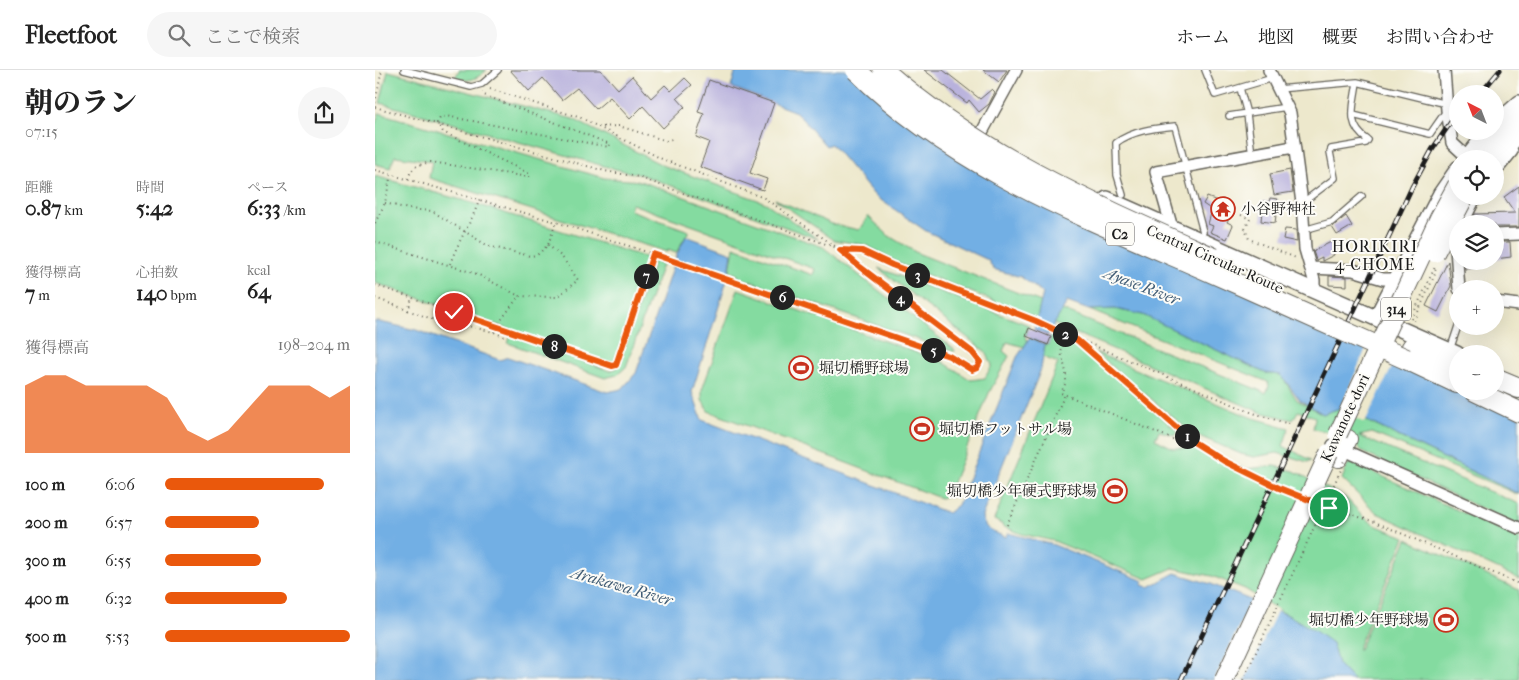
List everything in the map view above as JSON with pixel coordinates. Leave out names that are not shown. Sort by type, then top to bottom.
[{"type":"highway","name":"Central Circular Route","points":[[856,70],[885,96],[939,137],[1011,182],[1064,209],[1409,353]]},
{"type":"highway","points":[[876,70],[923,110],[995,160],[1092,214],[1188,262]]},
{"type":"highway","name":"Central Circular Route","points":[[883,70],[948,122],[1021,167],[1066,191],[1409,353],[1449,377]]},
{"type":"highway","points":[[1409,353],[1449,358]]},
{"type":"highway","points":[[1504,382],[1519,388]]},
{"type":"highway","points":[[1504,390],[1519,397]]},
{"type":"highway","points":[[1504,399],[1519,405]]},
{"type":"highway","points":[[1494,400],[1519,412]]},
{"type":"main road","points":[[897,70],[937,102],[982,132],[1027,160],[1071,183],[1374,318],[1449,356]]},
{"type":"main road","points":[[1478,150],[1519,115]]},
{"type":"main road","points":[[1502,150],[1519,132]]},
{"type":"main road","name":"Kawanote-dori","points":[[1236,680],[1427,243],[1449,200]]},
{"type":"main road","name":"Kawanote-dori","points":[[1224,680],[1460,205]]},
{"type":"main road","points":[[1504,374],[1519,381]]},
{"type":"street","points":[[982,132],[1016,70]]},
{"type":"street","points":[[1444,70],[1452,143],[1460,150]]},
{"type":"street","points":[[1271,74],[1287,107],[1302,203],[1305,249],[1314,291]]},
{"type":"street","points":[[1504,114],[1519,101]]},
{"type":"street","points":[[1504,162],[1519,144]]},
{"type":"street","points":[[1172,228],[1157,172],[1293,147]]},
{"type":"street","points":[[1374,318],[1426,218],[1449,180]]},
{"type":"street","points":[[1426,218],[1449,230]]},
{"type":"street","points":[[1504,235],[1519,234]]},
{"type":"street","points":[[1310,266],[1353,270],[1383,279],[1394,278]]},
{"type":"street","points":[[1504,303],[1519,304]]},
{"type":"street","points":[[1339,448],[1519,528]]},
{"type":"lane","points":[[404,70],[471,87],[481,84],[498,70]]},
{"type":"lane","points":[[1205,70],[1215,95],[1240,88],[1271,74]]},
{"type":"lane","points":[[1302,203],[1335,178],[1331,149],[1366,143],[1368,140],[1357,133],[1353,115],[1357,82]]},
{"type":"lane","points":[[1278,89],[1357,82],[1447,107],[1430,134],[1353,115]]},
{"type":"lane","points":[[1240,88],[1247,114],[1252,155]]},
{"type":"lane","points":[[1229,116],[1287,107]]},
{"type":"lane","points":[[1123,195],[1117,175],[1117,143],[1123,138],[1151,128],[1175,126],[1203,232]]},
{"type":"lane","points":[[1304,230],[1332,222],[1362,196]]},
{"type":"path","points":[[375,103],[382,70]]},
{"type":"path","points":[[437,123],[439,118],[446,116],[609,147],[609,144],[484,95],[481,84]]},
{"type":"path","points":[[375,170],[480,198],[556,222],[732,280],[949,356],[972,370],[977,368],[980,362],[972,352],[840,250],[764,198],[662,159],[581,118],[481,84]]},
{"type":"path","points":[[375,107],[605,170],[638,176],[840,250],[862,251],[892,265],[1036,321],[1067,336],[1253,413],[1289,424]]},
{"type":"path","points":[[408,179],[410,171],[415,166],[431,162],[529,177],[530,174],[443,132],[437,123]]},
{"type":"path","points":[[596,127],[619,126],[667,141],[672,139]]},
{"type":"path","points":[[375,223],[385,203],[391,174]]},
{"type":"path","points":[[450,264],[464,230],[474,216],[480,198]]},
{"type":"path","points":[[385,203],[408,209],[433,211],[495,249],[530,256],[537,255],[548,245],[556,222]]},
{"type":"path","points":[[1241,215],[1250,219],[1245,229],[1249,239],[1310,266]]},
{"type":"path","points":[[375,242],[477,274],[519,296],[557,297],[578,280],[562,257],[548,245]]},
{"type":"path","points":[[375,285],[612,366],[616,365],[653,254]]},
{"type":"path","points":[[1412,326],[1436,272],[1435,266]]},
{"type":"path","points":[[1411,320],[1433,269]]},
{"type":"path","points":[[494,332],[519,296]]},
{"type":"path","points":[[375,298],[440,322],[446,321],[494,332],[505,338],[507,330]]},
{"type":"path","points":[[407,311],[412,298]]},
{"type":"path","points":[[1067,336],[1061,352],[1066,372],[1066,382],[1061,393],[1175,440],[1192,441]]},
{"type":"path","points":[[1077,340],[1192,441],[1224,461],[1304,498]]},
{"type":"path","points":[[1007,525],[1065,394]]},
{"type":"path","points":[[1243,680],[1339,448]]},
{"type":"path","points":[[1320,505],[1375,522],[1519,584]]},
{"type":"green space","points":[[459,70],[487,70],[476,78],[465,80],[455,78]]},
{"type":"green space","points":[[388,71],[573,119],[662,165],[766,203],[818,239],[642,175],[380,103]]},
{"type":"green space","points":[[379,113],[604,178],[640,181],[823,247],[955,350],[954,352],[738,277],[738,275],[730,271],[734,247],[813,275],[815,269],[632,204],[630,210],[689,231],[676,253],[668,250],[667,252],[429,178],[432,161],[395,156],[390,168],[375,164],[375,125]]},
{"type":"green space","points":[[375,176],[476,204],[651,259],[614,363],[610,364],[375,283]]},
{"type":"green space","points":[[775,199],[832,224],[859,230],[868,216],[889,236],[917,253],[1041,302],[1037,318],[902,265],[866,245],[834,240]]},
{"type":"green space","points":[[654,261],[662,265],[626,367],[617,375],[605,378],[508,343],[511,335],[610,371],[617,368]]},
{"type":"green space","points":[[878,268],[1029,325],[1025,338],[1028,340],[1024,347],[1007,342],[1003,351],[1009,356],[989,393],[947,497],[940,498],[708,411],[702,400],[702,390],[738,289],[943,362],[971,380],[985,378],[992,365],[986,352]]},
{"type":"green space","points":[[1115,309],[1143,315],[1265,373],[1281,375],[1297,400],[1323,414],[1339,408],[1519,494],[1372,433],[1359,436],[1519,504],[1519,526],[1364,453],[1347,435],[1313,429],[1315,417],[1298,411],[1293,420],[1260,412],[1054,324],[1062,310],[1266,393],[1269,386],[1268,382],[1089,310]]},
{"type":"green space","points":[[1052,334],[1073,341],[1178,431],[1175,435],[1159,431],[1155,439],[1173,448],[1192,448],[1245,469],[1275,466],[1294,471],[1346,498],[1365,518],[1377,526],[1405,537],[1357,650],[1359,650],[1407,539],[1519,590],[1519,680],[1353,680],[1338,664],[1332,643],[1245,589],[1212,576],[1173,568],[1147,579],[1054,541],[1022,534],[1002,526],[1002,524],[994,520],[1058,363],[1043,357],[1045,344],[1048,345]]},
{"type":"green space","points":[[1095,352],[1250,417],[1289,428],[1283,446],[1311,460],[1308,462],[1277,453],[1254,457],[1241,454],[1192,433]]},
{"type":"green space","points":[[1353,463],[1519,538],[1519,579],[1377,513],[1342,479],[1348,464]]},
{"type":"water","name":"Ayase River","points":[[736,70],[849,70],[871,91],[1449,384],[1449,400],[1482,400],[1519,417],[1519,494],[1340,408],[1323,414],[1300,400],[1281,375],[1265,373],[1143,315],[1115,309],[1089,310],[1067,302],[1048,335],[1034,330],[1043,293],[1021,277],[993,269],[988,260],[926,231],[875,196],[831,144],[826,146],[796,112],[731,87]]},
{"type":"water","name":"Arakawa River","points":[[686,236],[732,253],[729,274],[692,392],[702,420],[948,513],[958,505],[1017,357],[1030,338],[1045,344],[1041,369],[982,516],[987,528],[1006,537],[1008,533],[1054,545],[1144,581],[1142,585],[1149,587],[1175,573],[1211,584],[1290,616],[1332,643],[1338,664],[1353,680],[375,680],[375,321],[416,330],[500,360],[508,357],[607,392],[622,389],[636,373],[677,254]]},
{"type":"pier","points":[[1367,346],[1396,359],[1365,423],[1339,411]]},
{"type":"pier","points":[[1252,598],[1278,609],[1245,680],[1214,680]]},
{"type":"building","points":[[510,70],[601,70],[618,89],[632,76],[651,98],[665,85],[671,91],[685,78],[692,85],[677,98],[685,107],[663,128],[643,106],[630,119],[610,97],[596,109],[577,88],[562,100],[543,78],[529,91]]},
{"type":"building","points":[[924,70],[943,70],[980,99],[992,89],[995,92],[989,104],[979,112],[969,100],[967,103]]},
{"type":"building","points":[[983,70],[1007,70],[999,82]]},
{"type":"building","points":[[709,80],[774,103],[750,173],[767,179],[763,190],[700,167],[709,142],[696,137],[704,114],[698,112]]},
{"type":"building","points":[[1290,170],[1293,192],[1274,195],[1270,174]]},
{"type":"building","points":[[1519,186],[1519,227],[1504,227],[1504,215],[1475,215],[1515,213],[1504,197]]},
{"type":"building","points":[[1207,197],[1220,202],[1222,199],[1232,205],[1231,208],[1234,209],[1227,222],[1233,225],[1227,239],[1210,232],[1213,226],[1208,224],[1212,210],[1203,204]]},
{"type":"building","points":[[1270,198],[1278,199],[1275,223],[1261,221],[1263,201],[1269,202]]},
{"type":"building","points":[[1346,216],[1352,226],[1337,235],[1332,227]]},
{"type":"building","points":[[1285,229],[1296,230],[1297,242],[1283,239]]},
{"type":"building","points":[[1333,241],[1337,249],[1333,251],[1334,255],[1322,261],[1322,257],[1316,260],[1313,251]]},
{"type":"building","points":[[1504,242],[1510,242],[1511,257],[1504,258]]},
{"type":"building","points":[[1448,261],[1450,280],[1449,290],[1438,312],[1426,306]]},
{"type":"building","points":[[1329,276],[1347,277],[1347,286],[1329,285]]},
{"type":"building","points":[[1029,328],[1051,337],[1048,345],[1026,336]]},
{"type":"railway","points":[[1488,85],[1500,70]]},
{"type":"railway","points":[[1181,680],[1412,187],[1432,150],[1449,125]]},
{"type":"place","name":"小谷野神社","points":[[1223,209]]},
{"type":"place","name":"堀切橋野球場","points":[[801,368]]},
{"type":"place","name":"堀切橋フットサル場","points":[[922,429]]},
{"type":"place","name":"堀切橋少年硬式野球場","points":[[1115,491]]},
{"type":"place","name":"堀切橋少年野球場","points":[[1446,620]]},
{"type":"district","name":"HORIKIRI 4-CHOME","points":[[1375,255]]},
{"type":"route","points":[[454,312],[612,366],[616,365],[653,254],[800,303],[949,356],[972,370],[977,368],[980,362],[972,352],[840,250],[862,251],[892,265],[1036,321],[1077,340],[1192,441],[1224,461],[1279,488],[1329,508]]}]
